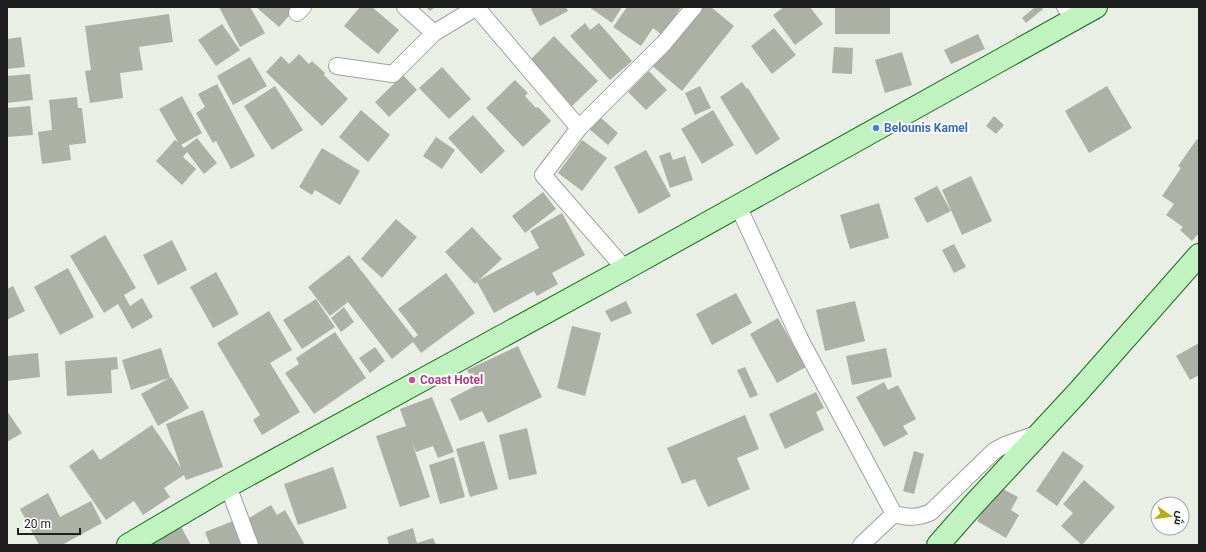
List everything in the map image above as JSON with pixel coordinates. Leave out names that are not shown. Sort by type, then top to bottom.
[{"type":"main road","points":[[128,545],[228,486],[738,206],[1071,13],[1096,7]]},
{"type":"main road","points":[[938,545],[1079,391],[1199,255]]},
{"type":"street","points":[[405,7],[434,34]]},
{"type":"street","points":[[337,66],[393,74],[434,34],[476,7],[579,128]]},
{"type":"street","points":[[624,269],[543,175],[579,128],[664,43],[694,7]]},
{"type":"street","points":[[738,206],[801,340],[894,514],[913,518],[923,516],[931,512],[994,452],[1005,445],[1040,432]]},
{"type":"street","points":[[228,486],[250,545]]},
{"type":"street","points":[[861,545],[894,514]]},
{"type":"building","points":[[219,7],[250,7],[265,33],[240,47]]},
{"type":"building","points":[[256,7],[295,7],[296,8],[279,27]]},
{"type":"building","points":[[360,7],[372,7],[399,30],[378,54],[344,26]]},
{"type":"building","points":[[426,7],[435,7],[430,11]]},
{"type":"building","points":[[533,7],[566,7],[568,11],[540,26],[531,9]]},
{"type":"building","points":[[589,7],[622,7],[612,23]]},
{"type":"building","points":[[627,7],[681,7],[662,35],[653,28],[641,46],[613,27]]},
{"type":"building","points":[[696,7],[711,7],[734,26],[682,91],[650,64]]},
{"type":"building","points":[[784,7],[810,7],[823,24],[795,45],[773,15]]},
{"type":"building","points":[[835,7],[890,7],[890,34],[835,34]]},
{"type":"building","points":[[1035,7],[1042,7],[1043,9],[1026,23],[1022,18]]},
{"type":"building","points":[[169,14],[173,42],[139,47],[143,70],[120,73],[123,98],[90,103],[85,71],[91,70],[85,26]]},
{"type":"building","points":[[585,23],[590,30],[599,23],[632,61],[610,80],[570,36]]},
{"type":"building","points":[[222,24],[240,50],[216,66],[198,40]]},
{"type":"building","points":[[774,28],[796,55],[772,74],[751,46]]},
{"type":"building","points":[[978,34],[985,49],[951,64],[944,50]]},
{"type":"building","points":[[554,36],[598,81],[572,106],[529,61]]},
{"type":"building","points":[[21,37],[25,67],[7,69],[7,39]]},
{"type":"building","points":[[834,47],[853,48],[852,74],[832,73]]},
{"type":"building","points":[[902,52],[912,85],[885,93],[875,60]]},
{"type":"building","points":[[299,54],[309,64],[312,61],[348,99],[322,126],[266,72],[281,56],[289,64]]},
{"type":"building","points":[[250,57],[267,86],[233,105],[217,76]]},
{"type":"building","points":[[442,67],[471,99],[449,119],[419,88]]},
{"type":"building","points":[[649,71],[667,90],[646,110],[628,92]]},
{"type":"building","points":[[30,74],[33,100],[7,103],[7,76]]},
{"type":"building","points":[[403,75],[417,90],[389,117],[375,102]]},
{"type":"building","points":[[515,80],[528,93],[525,96],[551,121],[523,147],[486,108]]},
{"type":"building","points":[[742,82],[747,89],[748,88],[780,139],[756,155],[720,97]]},
{"type":"building","points":[[217,84],[255,156],[231,169],[216,141],[213,143],[196,113],[205,107],[198,94]]},
{"type":"building","points":[[275,86],[303,130],[272,150],[244,106]]},
{"type":"building","points":[[700,86],[711,108],[695,115],[685,93]]},
{"type":"building","points":[[1107,86],[1132,128],[1089,153],[1065,111]]},
{"type":"building","points":[[182,96],[202,133],[181,145],[184,148],[197,138],[217,163],[204,174],[187,152],[183,157],[196,169],[182,185],[156,161],[175,140],[178,142],[159,109]]},
{"type":"building","points":[[77,97],[78,108],[82,108],[86,143],[69,145],[71,160],[42,164],[38,132],[52,130],[49,100]]},
{"type":"building","points":[[30,106],[33,135],[7,137],[7,108]]},
{"type":"building","points":[[361,110],[390,135],[368,162],[339,137]]},
{"type":"building","points":[[713,110],[734,145],[702,164],[681,129]]},
{"type":"building","points":[[473,115],[505,151],[481,174],[448,138]]},
{"type":"building","points":[[599,116],[618,133],[608,145],[588,128]]},
{"type":"building","points":[[994,116],[1004,125],[996,134],[986,126]]},
{"type":"building","points":[[436,137],[455,150],[442,169],[423,156]]},
{"type":"building","points":[[1197,139],[1199,141],[1199,233],[1192,241],[1180,230],[1183,227],[1166,215],[1174,204],[1162,196],[1181,168],[1178,166]]},
{"type":"building","points":[[582,140],[607,158],[582,191],[558,173]]},
{"type":"building","points":[[322,148],[360,171],[340,205],[315,190],[312,195],[299,187]]},
{"type":"building","points":[[646,150],[671,196],[639,214],[614,167]]},
{"type":"building","points":[[670,152],[673,160],[685,156],[693,180],[670,188],[659,156]]},
{"type":"building","points":[[971,176],[992,221],[962,235],[942,190]]},
{"type":"building","points":[[937,186],[951,211],[927,223],[914,198]]},
{"type":"building","points":[[543,192],[556,209],[525,233],[512,216]]},
{"type":"building","points":[[879,203],[889,238],[850,249],[840,215]]},
{"type":"building","points":[[562,213],[585,255],[552,273],[558,284],[537,296],[534,291],[494,313],[477,282],[475,284],[445,252],[472,227],[502,259],[479,280],[539,248],[530,231]]},
{"type":"building","points":[[396,219],[417,237],[382,278],[361,259]]},
{"type":"building","points":[[105,235],[136,288],[124,295],[130,306],[142,298],[153,317],[132,329],[118,304],[104,313],[70,256]]},
{"type":"building","points":[[172,240],[187,270],[158,285],[143,255]]},
{"type":"building","points":[[954,244],[966,267],[954,273],[942,250]]},
{"type":"building","points":[[349,255],[414,338],[418,335],[398,309],[446,273],[475,313],[421,353],[413,342],[392,359],[348,302],[330,316],[308,287]]},
{"type":"building","points":[[68,268],[94,317],[60,335],[34,287]]},
{"type":"building","points":[[216,272],[239,314],[213,328],[190,287]]},
{"type":"building","points":[[13,286],[25,311],[7,320],[7,289]]},
{"type":"building","points":[[736,293],[752,323],[712,345],[696,314]]},
{"type":"building","points":[[316,299],[335,327],[302,349],[283,320]]},
{"type":"building","points":[[626,301],[632,313],[611,322],[605,311]]},
{"type":"building","points":[[855,301],[865,341],[825,351],[816,310]]},
{"type":"building","points":[[344,307],[354,322],[341,332],[331,318]]},
{"type":"building","points":[[269,311],[292,350],[270,363],[300,412],[262,435],[253,420],[260,415],[217,343]]},
{"type":"building","points":[[778,318],[806,367],[777,383],[750,334]]},
{"type":"building","points":[[572,326],[601,333],[585,396],[557,388]]},
{"type":"building","points":[[335,332],[366,378],[314,414],[285,373],[299,364],[296,358]]},
{"type":"building","points":[[1199,343],[1199,375],[1190,380],[1176,356]]},
{"type":"building","points":[[518,346],[542,397],[488,423],[482,411],[460,421],[450,399],[475,386],[467,370]]},
{"type":"building","points":[[375,347],[385,361],[370,373],[359,358]]},
{"type":"building","points":[[161,348],[170,378],[171,377],[189,408],[158,426],[141,394],[169,378],[131,390],[122,360]]},
{"type":"building","points":[[886,348],[892,377],[852,385],[846,356]]},
{"type":"building","points":[[38,353],[40,377],[7,381],[7,356]]},
{"type":"building","points":[[117,357],[118,369],[111,370],[112,393],[67,396],[65,361]]},
{"type":"building","points":[[745,367],[758,395],[750,398],[737,370]]},
{"type":"building","points":[[884,382],[888,390],[898,385],[916,419],[903,426],[908,434],[884,447],[856,397]]},
{"type":"building","points":[[816,392],[824,408],[816,412],[824,430],[785,449],[769,414]]},
{"type":"building","points":[[432,397],[454,452],[438,458],[433,446],[416,452],[412,442],[430,497],[400,507],[376,436],[406,426],[400,409]]},
{"type":"building","points":[[203,410],[223,467],[186,480],[184,475],[164,488],[170,497],[143,515],[134,501],[106,520],[69,466],[93,449],[100,460],[152,425],[181,468],[166,424]]},
{"type":"building","points":[[7,411],[22,433],[7,442]]},
{"type":"building","points":[[745,415],[759,449],[737,458],[750,489],[708,507],[695,479],[682,484],[667,448]]},
{"type":"building","points":[[527,428],[537,474],[509,480],[499,435]]},
{"type":"building","points":[[484,441],[498,489],[470,497],[456,449]]},
{"type":"building","points":[[914,451],[924,454],[914,494],[903,491]]},
{"type":"building","points":[[1063,451],[1084,466],[1057,506],[1036,491]]},
{"type":"building","points":[[454,457],[465,497],[440,504],[429,465]]},
{"type":"building","points":[[333,467],[347,508],[298,525],[284,484]]},
{"type":"building","points":[[1084,480],[1115,507],[1082,545],[1061,526],[1073,513],[1063,504]]},
{"type":"building","points":[[997,486],[1018,497],[1011,510],[1019,515],[1006,538],[977,521]]},
{"type":"building","points":[[48,493],[60,517],[91,501],[102,523],[62,545],[39,545],[20,509]]},
{"type":"building","points":[[271,505],[277,515],[285,510],[305,545],[258,545],[244,521]]},
{"type":"building","points":[[233,521],[242,545],[210,545],[205,532]]},
{"type":"building","points":[[180,525],[191,545],[141,545]]},
{"type":"building","points":[[413,528],[417,543],[433,538],[436,545],[389,545],[387,537]]},
{"type":"place","name":"Belounis Kamel","points":[[876,128]]},
{"type":"place","name":"Coast Hotel","points":[[412,380]]}]
